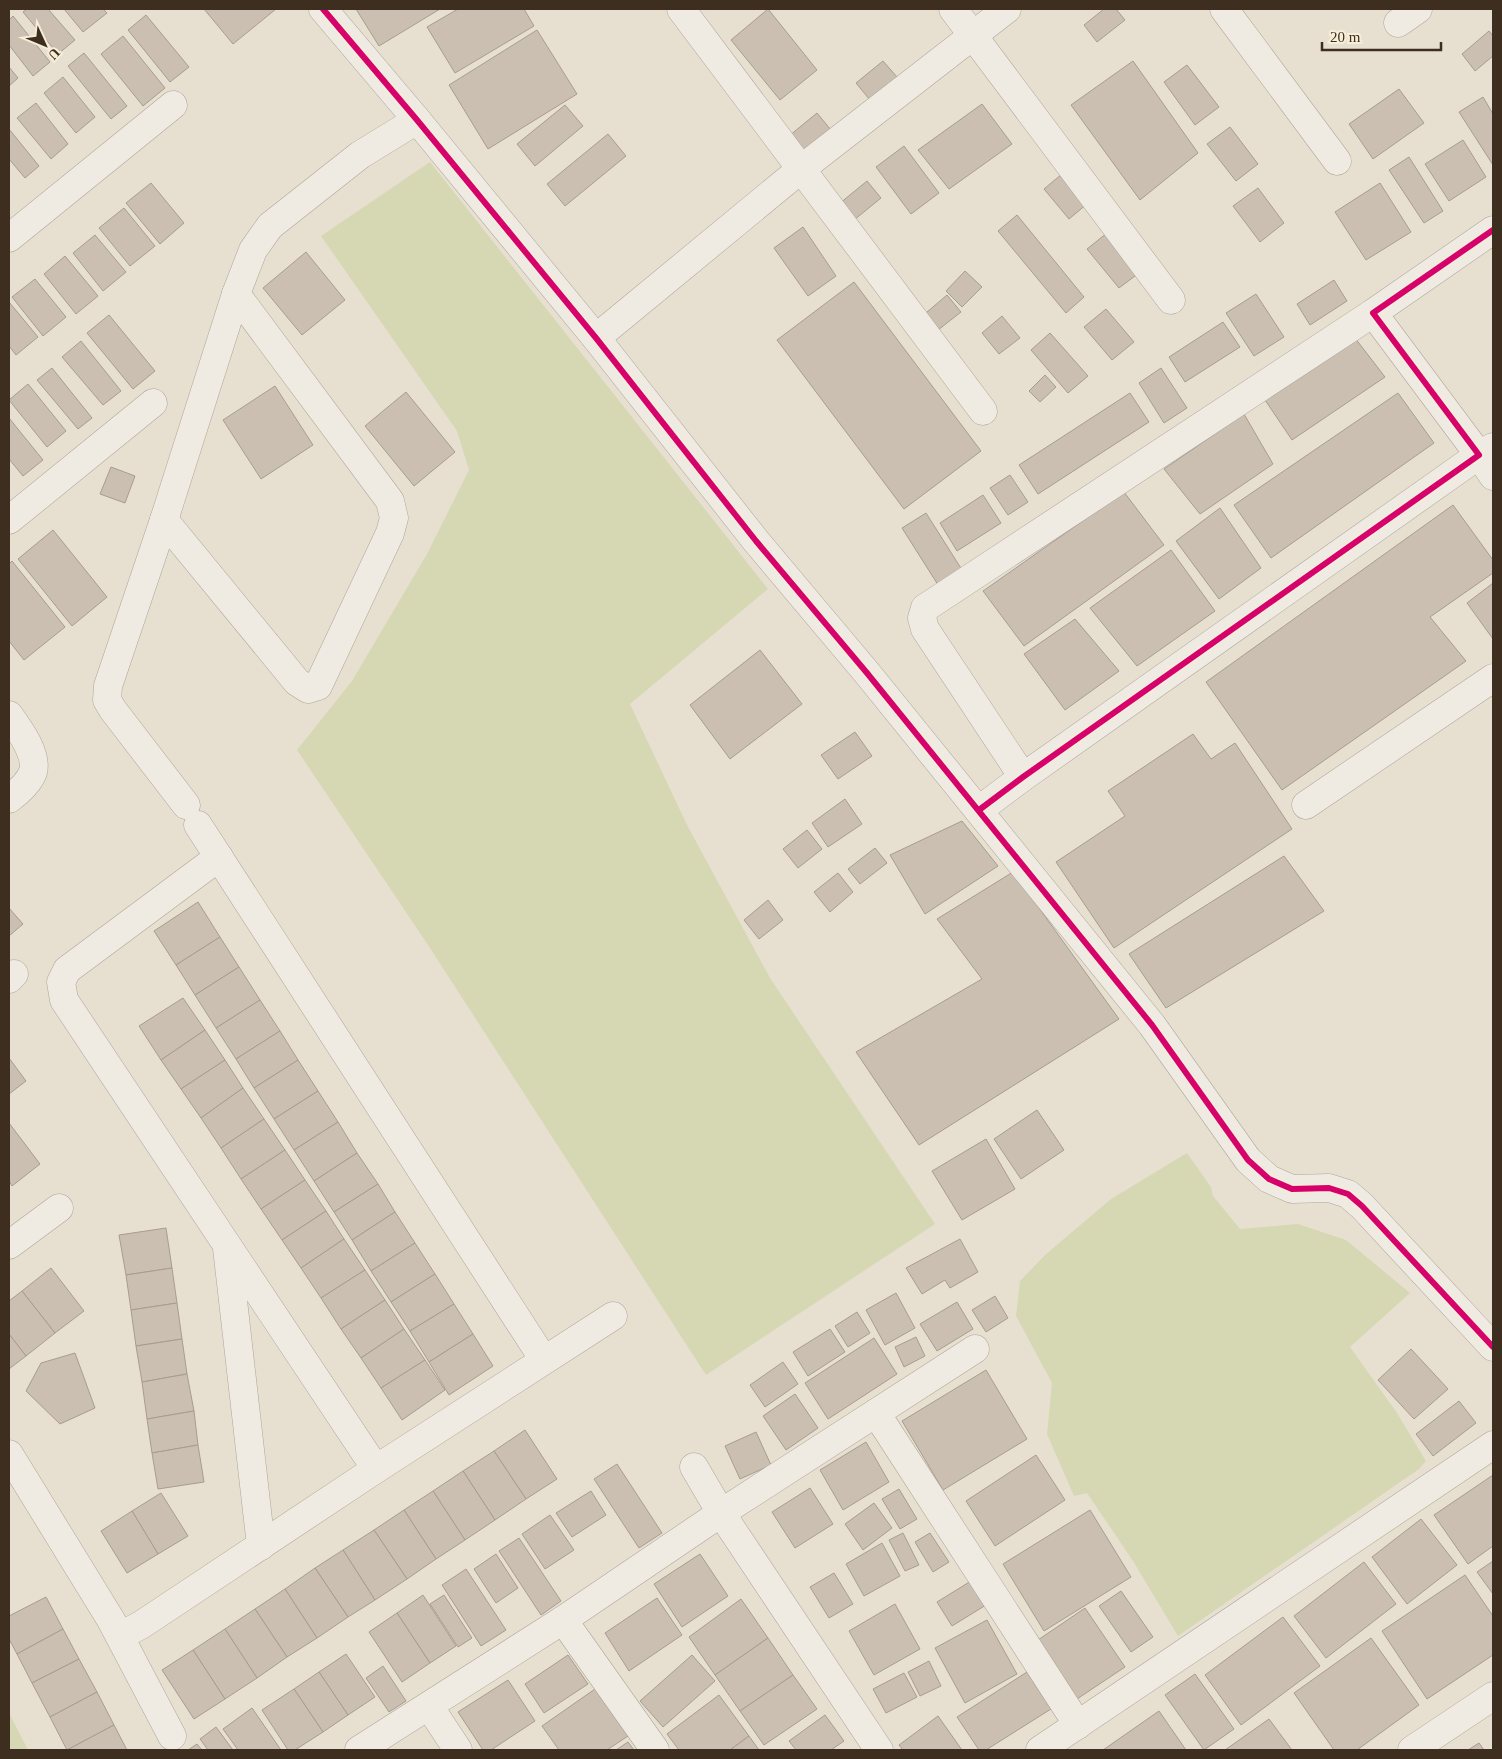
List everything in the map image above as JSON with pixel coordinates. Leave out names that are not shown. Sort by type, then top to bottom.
[{"type":"street","points":[[323,9],[596,338],[756,541],[867,673],[1152,1025],[1248,1160],[1270,1179],[1292,1188],[1329,1188],[1348,1194],[1362,1206],[1493,1347]]},
{"type":"street","points":[[681,9],[983,411]]},
{"type":"street","points":[[953,9],[1171,300]]},
{"type":"street","points":[[596,338],[801,169],[1007,9]]},
{"type":"street","points":[[1224,9],[1337,162]]},
{"type":"street","points":[[9,238],[173,105]]},
{"type":"street","points":[[417,120],[360,155],[270,226],[253,250],[236,294],[164,520],[108,686],[107,700],[192,815],[544,1360]]},
{"type":"street","points":[[1023,777],[925,629],[922,618],[925,608],[1373,313],[1493,230]]},
{"type":"street","points":[[164,520],[297,682],[308,689],[318,686],[390,533],[394,518],[390,501],[236,294]]},
{"type":"street","points":[[979,810],[1023,777],[1489,459],[1373,313]]},
{"type":"street","points":[[9,520],[153,403]]},
{"type":"street","points":[[1306,806],[1493,678]]},
{"type":"street","points":[[9,715],[24,736],[33,760],[33,773],[19,791],[9,799]]},
{"type":"street","points":[[219,857],[67,970],[61,982],[64,1000],[376,1469]]},
{"type":"street","points":[[9,1245],[60,1208]]},
{"type":"street","points":[[227,1244],[261,1546]]},
{"type":"street","points":[[120,1636],[141,1625],[376,1469],[613,1316]]},
{"type":"street","points":[[359,1750],[563,1620],[722,1512],[976,1349]]},
{"type":"street","points":[[876,1413],[1078,1725]]},
{"type":"street","points":[[1040,1750],[1493,1445]]},
{"type":"street","points":[[9,1454],[120,1636],[172,1736]]},
{"type":"street","points":[[694,1467],[878,1750]]},
{"type":"street","points":[[563,1620],[655,1750]]},
{"type":"street","points":[[1412,1750],[1493,1696]]},
{"type":"street","points":[[429,1706],[458,1750]]},
{"type":"green space","points":[[430,162],[768,589],[630,704],[687,825],[770,978],[935,1224],[706,1375],[428,945],[297,750],[352,681],[427,554],[469,470],[457,431],[321,236]]},
{"type":"green space","points":[[1187,1153],[1211,1187],[1213,1196],[1240,1229],[1298,1224],[1346,1240],[1410,1293],[1350,1347],[1397,1413],[1426,1461],[1419,1469],[1178,1636],[1133,1561],[1087,1493],[1074,1496],[1047,1434],[1052,1383],[1016,1316],[1020,1281],[1045,1255],[1111,1199]]},
{"type":"green space","points":[[9,1713],[28,1750],[9,1750]]},
{"type":"building","points":[[27,9],[48,9],[75,40],[58,54],[23,12]]},
{"type":"building","points":[[64,9],[103,9],[107,13],[83,32]]},
{"type":"building","points":[[204,9],[276,9],[233,44]]},
{"type":"building","points":[[356,9],[440,9],[379,46]]},
{"type":"building","points":[[458,9],[524,9],[534,26],[455,73],[427,27]]},
{"type":"building","points":[[768,9],[817,70],[780,100],[731,40]]},
{"type":"building","points":[[1104,9],[1116,9],[1125,20],[1097,42],[1084,25]]},
{"type":"building","points":[[146,15],[189,67],[170,82],[128,30]]},
{"type":"building","points":[[13,16],[50,62],[33,76],[9,45],[9,20]]},
{"type":"building","points":[[537,30],[577,94],[488,149],[449,85]]},
{"type":"building","points":[[1489,31],[1493,36],[1493,56],[1475,71],[1462,54]]},
{"type":"building","points":[[123,36],[165,88],[143,106],[101,54]]},
{"type":"building","points":[[84,53],[127,106],[111,119],[68,66]]},
{"type":"building","points":[[883,61],[897,77],[870,100],[856,83]]},
{"type":"building","points":[[1133,61],[1198,153],[1140,200],[1071,105]]},
{"type":"building","points":[[1187,65],[1219,107],[1195,125],[1164,82]]},
{"type":"building","points":[[9,67],[18,78],[9,86]]},
{"type":"building","points":[[63,77],[95,117],[76,133],[44,93]]},
{"type":"building","points":[[1399,89],[1424,123],[1373,159],[1349,124]]},
{"type":"building","points":[[1483,97],[1493,114],[1493,165],[1459,112]]},
{"type":"building","points":[[36,103],[68,144],[51,159],[17,118]]},
{"type":"building","points":[[982,104],[1012,144],[949,189],[918,150]]},
{"type":"building","points":[[565,105],[583,126],[535,166],[517,144]]},
{"type":"building","points":[[817,113],[831,130],[803,152],[789,136]]},
{"type":"building","points":[[1230,127],[1258,164],[1236,181],[1207,144]]},
{"type":"building","points":[[9,129],[39,166],[25,178],[9,159]]},
{"type":"building","points":[[608,134],[626,156],[565,206],[547,184]]},
{"type":"building","points":[[1463,140],[1486,177],[1449,201],[1425,164]]},
{"type":"building","points":[[904,146],[939,193],[911,214],[876,167]]},
{"type":"building","points":[[1409,157],[1443,211],[1424,223],[1389,170]]},
{"type":"building","points":[[1062,174],[1087,204],[1069,219],[1044,189]]},
{"type":"building","points":[[867,181],[881,198],[854,220],[839,204]]},
{"type":"building","points":[[151,183],[184,223],[160,244],[126,203]]},
{"type":"building","points":[[1380,183],[1411,232],[1366,260],[1335,212]]},
{"type":"building","points":[[1258,188],[1284,223],[1260,242],[1233,206]]},
{"type":"building","points":[[124,208],[155,246],[130,266],[99,228]]},
{"type":"building","points":[[1017,215],[1084,297],[1066,313],[998,231]]},
{"type":"building","points":[[803,227],[836,276],[808,296],[774,248]]},
{"type":"building","points":[[1107,233],[1139,273],[1119,288],[1087,249]]},
{"type":"building","points":[[95,235],[126,272],[103,291],[73,253]]},
{"type":"building","points":[[306,252],[345,300],[302,335],[263,288]]},
{"type":"building","points":[[65,256],[98,296],[76,314],[44,274]]},
{"type":"building","points":[[965,271],[982,287],[962,307],[946,291]]},
{"type":"building","points":[[35,279],[66,317],[43,336],[12,297]]},
{"type":"building","points":[[1334,280],[1347,301],[1310,325],[1297,304]]},
{"type":"building","points":[[854,282],[981,451],[904,509],[777,340]]},
{"type":"building","points":[[1256,294],[1284,337],[1254,356],[1226,313]]},
{"type":"building","points":[[947,295],[961,312],[933,334],[920,318]]},
{"type":"building","points":[[9,302],[38,337],[16,355],[9,346]]},
{"type":"building","points":[[1106,309],[1134,342],[1112,360],[1084,327]]},
{"type":"building","points":[[109,315],[155,371],[133,389],[87,333]]},
{"type":"building","points":[[1002,316],[1020,338],[999,354],[982,333]]},
{"type":"building","points":[[1223,322],[1240,347],[1185,382],[1169,357]]},
{"type":"building","points":[[1050,333],[1088,376],[1068,393],[1031,350]]},
{"type":"building","points":[[1355,338],[1385,377],[1292,440],[1263,397]]},
{"type":"building","points":[[81,341],[121,391],[103,405],[62,357]]},
{"type":"building","points":[[52,368],[92,418],[78,429],[37,380]]},
{"type":"building","points":[[1161,368],[1187,408],[1164,423],[1139,383]]},
{"type":"building","points":[[1045,375],[1056,387],[1040,402],[1029,391]]},
{"type":"building","points":[[28,384],[66,431],[47,447],[9,400]]},
{"type":"building","points":[[275,386],[313,445],[261,479],[223,420]]},
{"type":"building","points":[[406,392],[455,452],[414,486],[365,426]]},
{"type":"building","points":[[1130,393],[1149,422],[1038,494],[1019,465]]},
{"type":"building","points":[[1398,393],[1434,443],[1271,558],[1234,505]]},
{"type":"building","points":[[1244,414],[1273,464],[1200,514],[1164,469]]},
{"type":"building","points":[[9,418],[43,460],[23,476],[9,459]]},
{"type":"building","points":[[111,467],[135,476],[125,503],[100,494]]},
{"type":"building","points":[[1010,475],[1028,502],[1008,515],[990,488]]},
{"type":"building","points":[[1124,492],[1164,545],[1024,646],[983,591]]},
{"type":"building","points":[[983,495],[1001,523],[957,551],[940,523]]},
{"type":"building","points":[[1453,505],[1493,560],[1493,573],[1430,617],[1466,661],[1282,790],[1206,682]]},
{"type":"building","points":[[1220,508],[1261,568],[1219,599],[1176,541]]},
{"type":"building","points":[[926,513],[964,573],[940,588],[902,528]]},
{"type":"building","points":[[53,530],[107,597],[72,626],[18,559]]},
{"type":"building","points":[[1171,550],[1215,611],[1137,666],[1090,608]]},
{"type":"building","points":[[12,561],[65,627],[24,660],[9,641],[9,564]]},
{"type":"building","points":[[1493,583],[1493,639],[1467,603]]},
{"type":"building","points":[[1075,619],[1119,671],[1065,710],[1024,654]]},
{"type":"building","points":[[760,650],[802,704],[730,759],[690,705]]},
{"type":"building","points":[[855,732],[872,756],[838,779],[821,755]]},
{"type":"building","points":[[1193,734],[1211,759],[1235,743],[1292,829],[1114,948],[1056,862],[1125,816],[1108,791]]},
{"type":"building","points":[[845,799],[862,824],[828,847],[812,823]]},
{"type":"building","points":[[962,821],[998,866],[925,914],[890,855]]},
{"type":"building","points":[[807,830],[822,849],[798,868],[783,849]]},
{"type":"building","points":[[875,848],[887,863],[860,884],[848,869]]},
{"type":"building","points":[[1284,856],[1324,911],[1166,1008],[1129,954]]},
{"type":"building","points":[[1013,872],[1119,1019],[919,1145],[856,1052],[982,979],[937,919]]},
{"type":"building","points":[[838,873],[853,892],[830,912],[814,892]]},
{"type":"building","points":[[768,900],[783,920],[759,939],[744,920]]},
{"type":"building","points":[[198,902],[220,937],[176,965],[154,931]]},
{"type":"building","points":[[9,908],[23,924],[9,936]]},
{"type":"building","points":[[220,937],[239,967],[195,995],[176,965]]},
{"type":"building","points":[[239,967],[260,1000],[216,1028],[195,995]]},
{"type":"building","points":[[183,998],[205,1030],[161,1060],[139,1026]]},
{"type":"building","points":[[260,1000],[280,1031],[236,1059],[216,1028]]},
{"type":"building","points":[[205,1030],[225,1060],[181,1089],[161,1060]]},
{"type":"building","points":[[280,1031],[298,1060],[254,1088],[236,1059]]},
{"type":"building","points":[[9,1058],[26,1081],[9,1094]]},
{"type":"building","points":[[225,1060],[243,1088],[201,1118],[181,1089]]},
{"type":"building","points":[[298,1060],[318,1091],[274,1119],[254,1088]]},
{"type":"building","points":[[243,1088],[264,1119],[221,1148],[201,1118]]},
{"type":"building","points":[[318,1091],[338,1122],[294,1150],[274,1119]]},
{"type":"building","points":[[1037,1110],[1064,1150],[1021,1179],[994,1139]]},
{"type":"building","points":[[264,1119],[285,1150],[241,1179],[221,1148]]},
{"type":"building","points":[[338,1122],[357,1153],[314,1181],[294,1150]]},
{"type":"building","points":[[9,1123],[40,1164],[12,1186],[9,1181]]},
{"type":"building","points":[[986,1139],[1015,1189],[962,1220],[932,1171]]},
{"type":"building","points":[[285,1150],[305,1180],[261,1209],[241,1179]]},
{"type":"building","points":[[357,1153],[378,1184],[334,1212],[314,1181]]},
{"type":"building","points":[[305,1180],[326,1211],[282,1240],[261,1209]]},
{"type":"building","points":[[378,1184],[395,1212],[352,1240],[334,1212]]},
{"type":"building","points":[[326,1211],[344,1239],[301,1268],[282,1240]]},
{"type":"building","points":[[395,1212],[415,1243],[371,1271],[352,1240]]},
{"type":"building","points":[[166,1228],[172,1268],[126,1275],[119,1235]]},
{"type":"building","points":[[344,1239],[365,1270],[321,1298],[301,1268]]},
{"type":"building","points":[[960,1239],[978,1272],[950,1288],[945,1280],[922,1294],[906,1268]]},
{"type":"building","points":[[415,1243],[435,1274],[391,1302],[371,1271]]},
{"type":"building","points":[[51,1268],[84,1311],[55,1333],[22,1291]]},
{"type":"building","points":[[172,1268],[177,1303],[131,1310],[126,1275]]},
{"type":"building","points":[[365,1270],[385,1300],[341,1329],[321,1298]]},
{"type":"building","points":[[435,1274],[454,1304],[410,1331],[391,1302]]},
{"type":"building","points":[[22,1291],[55,1333],[26,1356],[9,1334],[9,1301]]},
{"type":"building","points":[[896,1293],[915,1328],[885,1345],[866,1310]]},
{"type":"building","points":[[995,1296],[1008,1318],[986,1332],[972,1310]]},
{"type":"building","points":[[385,1300],[404,1329],[361,1358],[341,1329]]},
{"type":"building","points":[[957,1302],[973,1329],[937,1351],[920,1324]]},
{"type":"building","points":[[177,1303],[182,1339],[136,1346],[131,1310]]},
{"type":"building","points":[[454,1304],[473,1334],[429,1362],[410,1331]]},
{"type":"building","points":[[857,1312],[870,1333],[848,1347],[835,1326]]},
{"type":"building","points":[[404,1329],[425,1360],[381,1388],[361,1358]]},
{"type":"building","points":[[830,1329],[845,1352],[808,1376],[793,1352]]},
{"type":"building","points":[[9,1334],[26,1356],[9,1369]]},
{"type":"building","points":[[473,1334],[493,1366],[449,1395],[429,1362]]},
{"type":"building","points":[[916,1337],[925,1356],[904,1367],[895,1347]]},
{"type":"building","points":[[874,1338],[897,1374],[828,1419],[805,1383]]},
{"type":"building","points":[[182,1339],[187,1374],[142,1382],[136,1346]]},
{"type":"building","points":[[1411,1349],[1448,1389],[1414,1419],[1378,1380]]},
{"type":"building","points":[[75,1353],[95,1408],[60,1424],[26,1391],[41,1363]]},
{"type":"building","points":[[425,1360],[445,1390],[402,1420],[381,1388]]},
{"type":"building","points":[[783,1362],[798,1384],[765,1407],[750,1385]]},
{"type":"building","points":[[986,1370],[1027,1439],[943,1490],[902,1421]]},
{"type":"building","points":[[187,1374],[194,1411],[147,1419],[142,1382]]},
{"type":"building","points":[[795,1394],[818,1428],[786,1450],[763,1416]]},
{"type":"building","points":[[1459,1401],[1476,1423],[1433,1456],[1416,1434]]},
{"type":"building","points":[[194,1411],[198,1445],[152,1453],[147,1419]]},
{"type":"building","points":[[525,1430],[557,1479],[526,1499],[494,1451]]},
{"type":"building","points":[[756,1432],[771,1465],[740,1479],[725,1446]]},
{"type":"building","points":[[866,1442],[889,1482],[843,1510],[820,1470]]},
{"type":"building","points":[[198,1445],[204,1482],[158,1489],[152,1453]]},
{"type":"building","points":[[494,1451],[526,1499],[495,1520],[463,1471]]},
{"type":"building","points":[[1036,1455],[1065,1500],[995,1546],[966,1501]]},
{"type":"building","points":[[617,1464],[662,1533],[639,1548],[594,1479]]},
{"type":"building","points":[[463,1471],[495,1520],[465,1540],[433,1491]]},
{"type":"building","points":[[1493,1475],[1493,1546],[1468,1564],[1434,1515]]},
{"type":"building","points":[[810,1488],[833,1524],[795,1548],[772,1512]]},
{"type":"building","points":[[899,1489],[917,1519],[900,1529],[882,1499]]},
{"type":"building","points":[[433,1491],[465,1540],[436,1559],[404,1510]]},
{"type":"building","points":[[591,1491],[606,1515],[572,1537],[556,1513]]},
{"type":"building","points":[[161,1493],[188,1536],[158,1554],[132,1511]]},
{"type":"building","points":[[874,1503],[892,1528],[863,1550],[845,1524]]},
{"type":"building","points":[[404,1510],[436,1559],[407,1579],[374,1530]]},
{"type":"building","points":[[1090,1510],[1131,1577],[1044,1631],[1003,1564]]},
{"type":"building","points":[[132,1511],[158,1554],[127,1573],[101,1531]]},
{"type":"building","points":[[550,1515],[574,1550],[545,1569],[522,1534]]},
{"type":"building","points":[[1421,1519],[1457,1565],[1407,1604],[1372,1557]]},
{"type":"building","points":[[374,1530],[407,1579],[375,1600],[343,1550]]},
{"type":"building","points":[[903,1533],[919,1565],[905,1571],[889,1540]]},
{"type":"building","points":[[930,1533],[949,1562],[933,1572],[915,1542]]},
{"type":"building","points":[[519,1538],[561,1601],[541,1615],[499,1551]]},
{"type":"building","points":[[882,1543],[900,1576],[864,1596],[846,1564]]},
{"type":"building","points":[[343,1550],[375,1600],[348,1617],[315,1568]]},
{"type":"building","points":[[496,1554],[518,1588],[496,1603],[474,1569]]},
{"type":"building","points":[[700,1554],[728,1596],[682,1627],[654,1584]]},
{"type":"building","points":[[1493,1561],[1493,1594],[1477,1572]]},
{"type":"building","points":[[1364,1562],[1396,1604],[1326,1658],[1294,1616]]},
{"type":"building","points":[[315,1568],[348,1617],[317,1638],[285,1589]]},
{"type":"building","points":[[466,1569],[506,1630],[481,1646],[442,1585]]},
{"type":"building","points":[[834,1573],[853,1604],[829,1618],[810,1587]]},
{"type":"building","points":[[1465,1575],[1493,1616],[1493,1655],[1427,1699],[1382,1631]]},
{"type":"building","points":[[971,1581],[986,1605],[952,1626],[937,1602]]},
{"type":"building","points":[[285,1589],[317,1638],[287,1657],[255,1609]]},
{"type":"building","points":[[1121,1591],[1153,1637],[1131,1652],[1099,1606]]},
{"type":"building","points":[[423,1595],[456,1646],[430,1663],[397,1613]]},
{"type":"building","points":[[444,1595],[472,1638],[458,1647],[430,1604]]},
{"type":"building","points":[[46,1597],[63,1629],[17,1654],[9,1639],[9,1616]]},
{"type":"building","points":[[657,1598],[682,1635],[629,1671],[605,1633]]},
{"type":"building","points":[[741,1599],[768,1638],[715,1675],[689,1637]]},
{"type":"building","points":[[895,1604],[920,1649],[874,1675],[849,1631]]},
{"type":"building","points":[[1085,1608],[1125,1667],[1077,1699],[1038,1640]]},
{"type":"building","points":[[255,1609],[287,1657],[257,1678],[225,1629]]},
{"type":"building","points":[[397,1613],[430,1663],[402,1682],[369,1632]]},
{"type":"building","points":[[1283,1617],[1320,1666],[1241,1725],[1205,1675]]},
{"type":"building","points":[[987,1620],[1017,1674],[965,1703],[935,1648]]},
{"type":"building","points":[[63,1629],[79,1659],[32,1683],[17,1654]]},
{"type":"building","points":[[225,1629],[257,1678],[225,1699],[193,1650]]},
{"type":"building","points":[[768,1638],[793,1675],[740,1711],[715,1675]]},
{"type":"building","points":[[1371,1638],[1419,1705],[1357,1750],[1334,1750],[1294,1693]]},
{"type":"building","points":[[193,1650],[225,1699],[194,1719],[162,1670]]},
{"type":"building","points":[[346,1654],[375,1697],[348,1715],[319,1672]]},
{"type":"building","points":[[568,1655],[588,1684],[544,1713],[525,1684]]},
{"type":"building","points":[[692,1655],[715,1681],[663,1727],[640,1701]]},
{"type":"building","points":[[79,1659],[97,1692],[50,1717],[32,1683]]},
{"type":"building","points":[[929,1661],[941,1686],[920,1696],[908,1672]]},
{"type":"building","points":[[383,1666],[406,1701],[389,1712],[366,1678]]},
{"type":"building","points":[[319,1672],[348,1715],[323,1732],[294,1689]]},
{"type":"building","points":[[1027,1672],[1051,1709],[986,1750],[979,1750],[957,1717]]},
{"type":"building","points":[[904,1673],[917,1697],[886,1713],[873,1689]]},
{"type":"building","points":[[1195,1674],[1234,1729],[1204,1750],[1165,1695]]},
{"type":"building","points":[[793,1675],[817,1709],[764,1745],[740,1711]]},
{"type":"building","points":[[508,1680],[535,1721],[491,1750],[483,1750],[458,1712]]},
{"type":"building","points":[[294,1689],[323,1732],[295,1750],[288,1750],[262,1710]]},
{"type":"building","points":[[595,1689],[628,1736],[607,1750],[559,1750],[542,1726]]},
{"type":"building","points":[[97,1692],[114,1725],[67,1750],[50,1717]]},
{"type":"building","points":[[719,1695],[749,1736],[730,1750],[679,1750],[667,1734]]},
{"type":"building","points":[[252,1708],[281,1750],[238,1750],[223,1729]]},
{"type":"building","points":[[1159,1711],[1186,1750],[1103,1750]]},
{"type":"building","points":[[825,1715],[844,1741],[831,1750],[796,1750],[789,1741]]},
{"type":"building","points":[[938,1716],[962,1750],[903,1750],[899,1745]]},
{"type":"building","points":[[1269,1719],[1292,1750],[1225,1750]]},
{"type":"building","points":[[114,1725],[127,1750],[67,1750]]},
{"type":"building","points":[[216,1727],[233,1750],[208,1750],[200,1739]]},
{"type":"building","points":[[749,1736],[759,1750],[730,1750]]},
{"type":"building","points":[[628,1742],[634,1750],[616,1750]]},
{"type":"building","points":[[1479,1743],[1484,1750],[1468,1750]]},
{"type":"building","points":[[197,1744],[202,1750],[188,1750]]},
{"type":"cycle path","points":[[323,9],[596,338],[756,541],[867,673],[1152,1025],[1248,1160],[1269,1179],[1292,1189],[1329,1188],[1348,1194],[1362,1206],[1493,1347]]},
{"type":"cycle path","points":[[979,810],[1479,455],[1373,313],[1493,230]]}]
